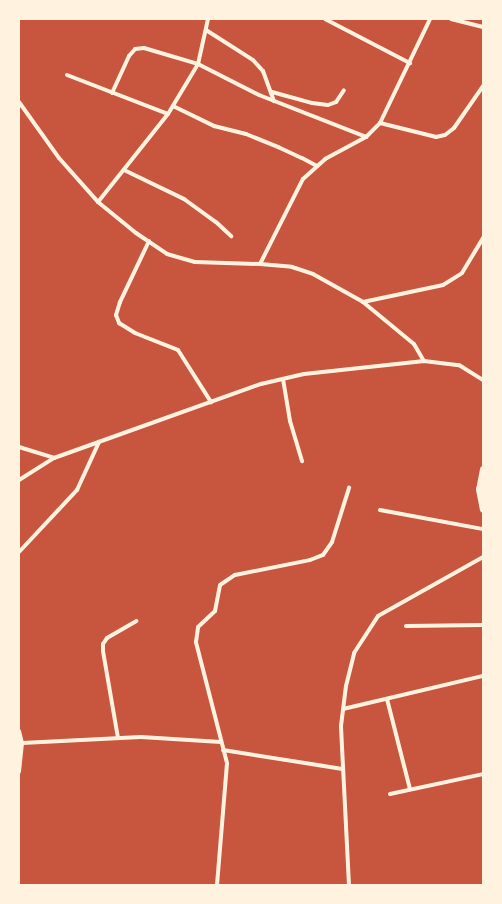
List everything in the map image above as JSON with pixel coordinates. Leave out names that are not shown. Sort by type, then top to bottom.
[{"type":"street","points":[[98,202],[173,106],[198,64],[208,19]]},
{"type":"street","points":[[325,19],[410,63]]},
{"type":"street","points":[[260,264],[303,179],[330,156],[366,137],[380,123],[430,19]]},
{"type":"street","points":[[451,19],[483,27]]},
{"type":"street","points":[[206,30],[253,60],[263,71],[272,92],[274,101]]},
{"type":"street","points":[[112,93],[129,56],[135,49],[144,48],[198,64],[274,101],[366,137]]},
{"type":"street","points":[[67,75],[168,114]]},
{"type":"street","points":[[380,123],[436,137],[445,135],[454,128],[483,86]]},
{"type":"street","points":[[272,92],[312,103],[328,105],[336,102],[344,90]]},
{"type":"street","points":[[19,102],[59,158],[98,202],[167,254],[195,262],[260,264],[292,267],[314,274],[363,302],[414,344],[424,361]]},
{"type":"street","points":[[173,106],[214,126],[246,134],[278,147],[317,166]]},
{"type":"street","points":[[124,170],[184,199],[204,212],[231,236]]},
{"type":"street","points":[[363,302],[443,285],[462,273],[483,238]]},
{"type":"street","points":[[149,241],[120,302],[116,315],[119,323],[135,333],[178,350],[211,402]]},
{"type":"street","points":[[19,480],[54,458],[261,384],[283,379],[336,370],[424,361],[459,365],[483,380]]},
{"type":"street","points":[[283,379],[290,421],[302,461]]},
{"type":"street","points":[[19,552],[77,490],[99,442]]},
{"type":"street","points":[[19,447],[54,458]]},
{"type":"street","points":[[483,469],[479,489],[483,509]]},
{"type":"street","points":[[217,885],[226,763],[196,642],[198,627],[215,610],[220,585],[234,575],[310,560],[322,555],[332,542],[349,488]]},
{"type":"street","points":[[380,510],[483,529]]},
{"type":"street","points":[[349,885],[341,726],[354,653],[378,616],[483,557]]},
{"type":"street","points":[[118,738],[103,644],[107,638],[136,621]]},
{"type":"street","points":[[406,626],[483,625]]},
{"type":"street","points":[[343,709],[483,676]]},
{"type":"street","points":[[387,699],[410,790]]},
{"type":"street","points":[[19,731],[22,743],[19,772]]},
{"type":"street","points":[[22,743],[118,738],[172,738],[221,742]]},
{"type":"street","points":[[223,750],[343,769]]},
{"type":"street","points":[[390,794],[483,774]]}]
